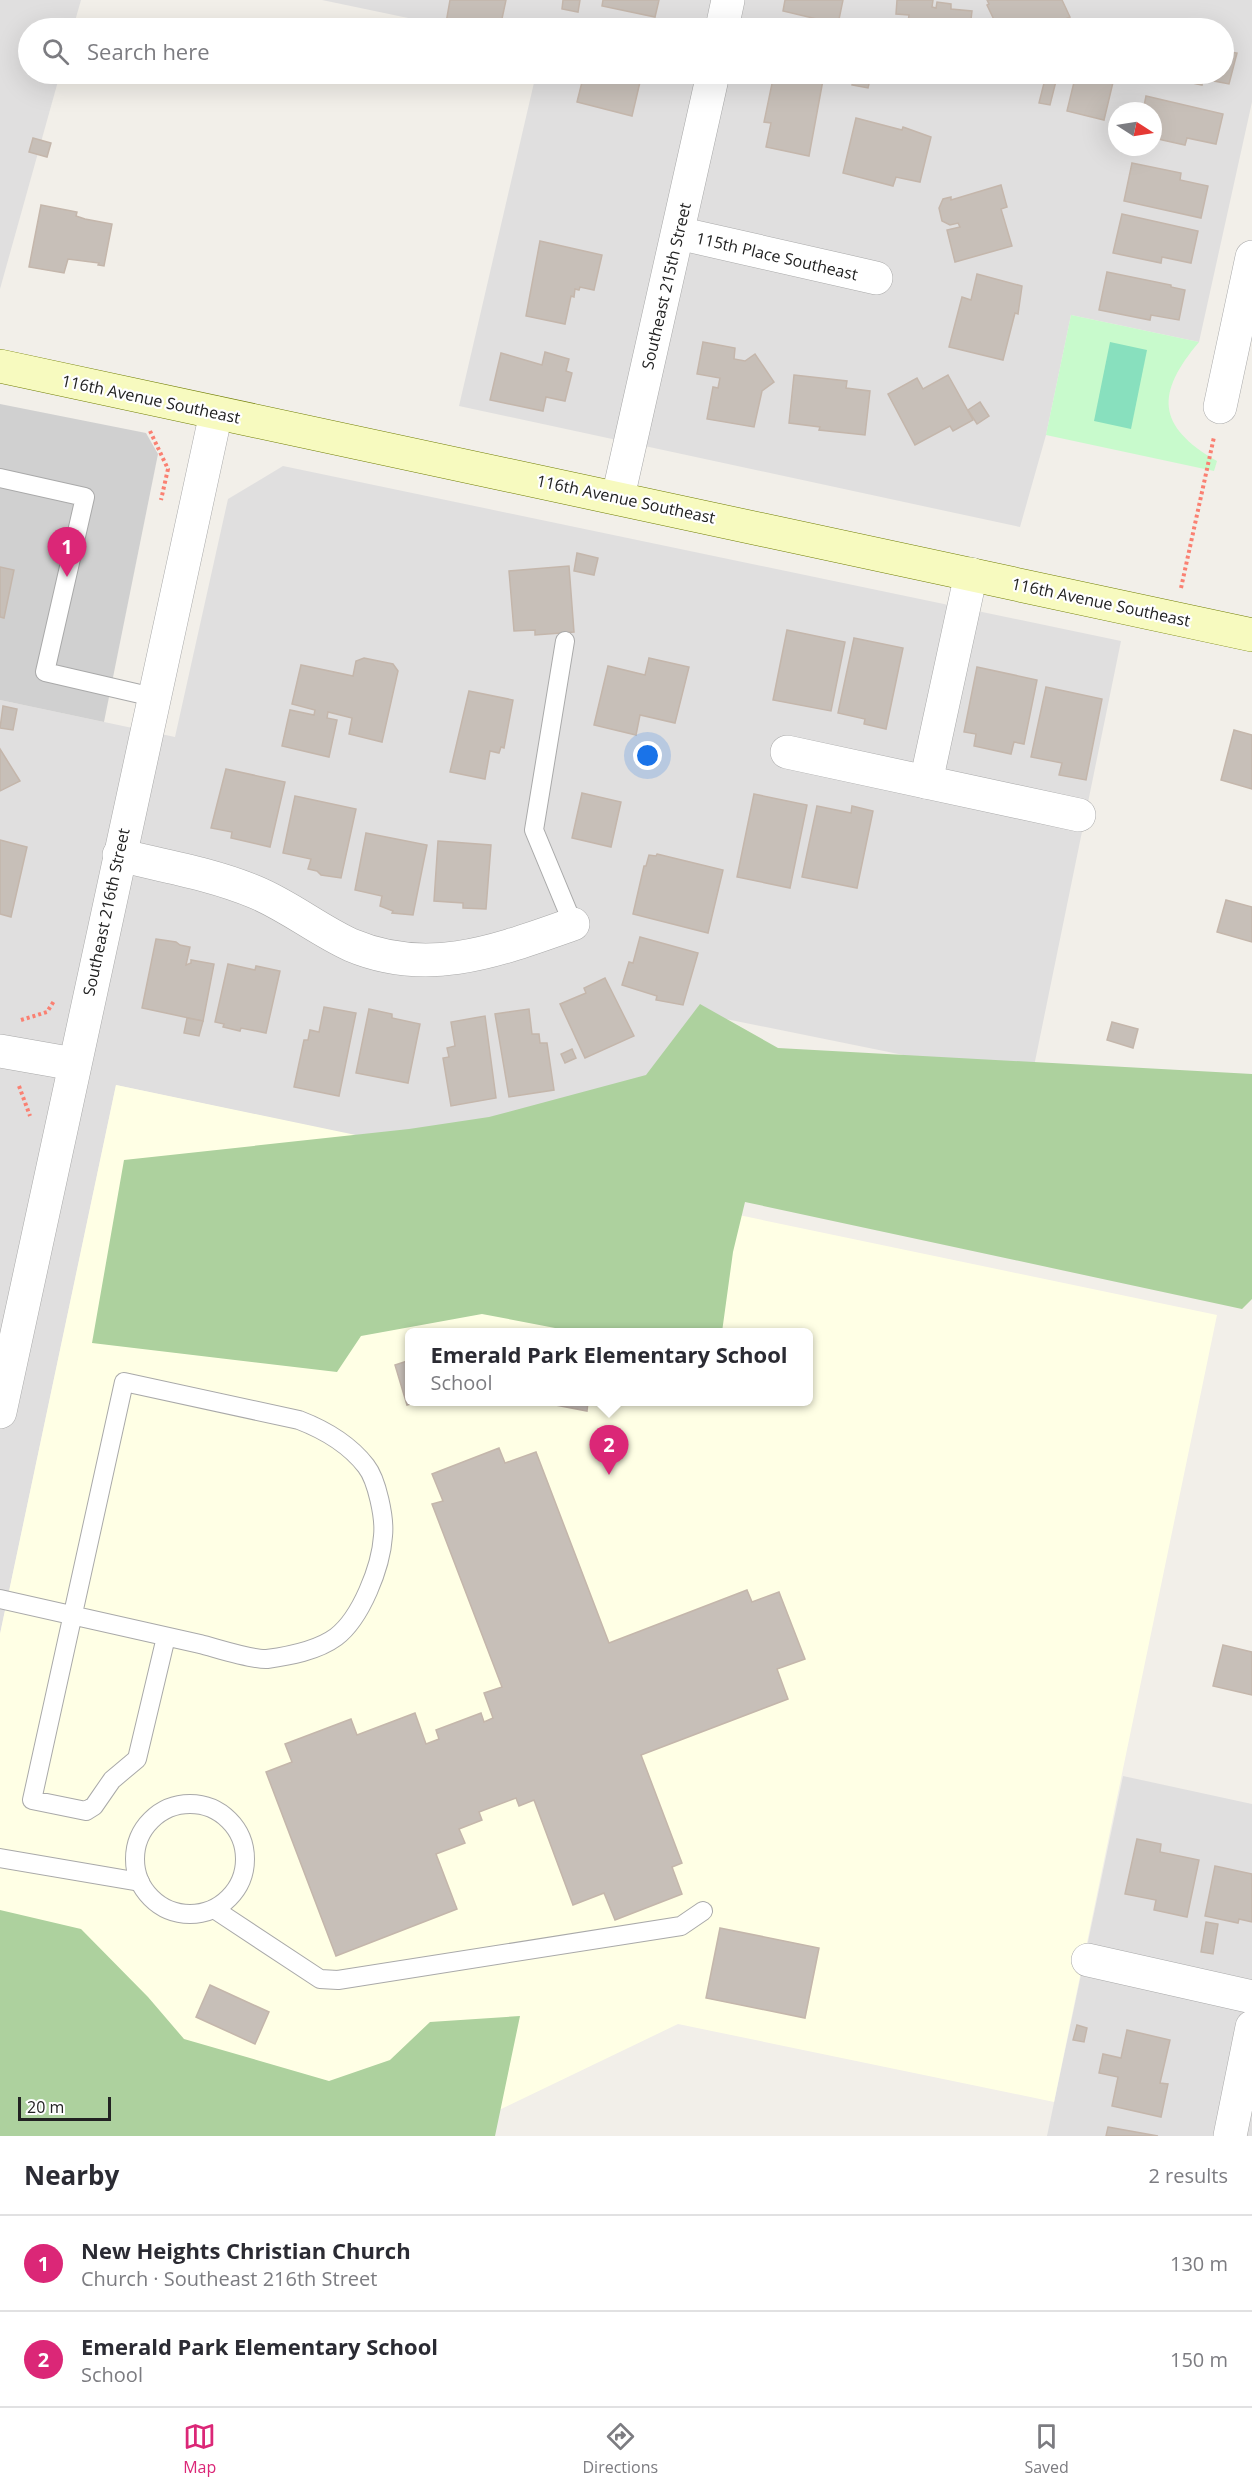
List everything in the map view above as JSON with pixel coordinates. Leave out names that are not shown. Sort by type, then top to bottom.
[{"type":"main road","name":"116th Avenue Southeast","points":[[0,366],[1252,635]]},
{"type":"street","points":[[724,18],[728,0]]},
{"type":"street","name":"Southeast 215th Street","points":[[618,497],[710,84]]},
{"type":"street","name":"115th Place Southeast","points":[[678,233],[876,279]]},
{"type":"street","points":[[1220,407],[1252,257]]},
{"type":"street","name":"Southeast 216th Street","points":[[0,1412],[118,855],[216,412]]},
{"type":"street","points":[[926,782],[971,574]]},
{"type":"street","points":[[787,752],[1079,815]]},
{"type":"street","points":[[118,855],[232,882],[259,893],[352,945],[404,958],[436,960],[495,951],[573,924]]},
{"type":"street","points":[[0,1051],[74,1064]]},
{"type":"street","points":[[1088,1960],[1252,1997]]},
{"type":"street","points":[[1230,2136],[1252,2027]]},
{"type":"lane","points":[[0,478],[85,497],[45,672],[153,697]]},
{"type":"lane","points":[[565,641],[534,830],[573,924]]},
{"type":"lane","points":[[0,1599],[72,1615],[166,1636],[264,1659],[308,1651],[336,1637],[358,1610],[374,1577],[383,1535],[378,1493],[367,1467],[344,1443],[322,1429],[299,1420],[124,1382],[72,1615],[32,1800],[86,1811],[94,1806],[112,1780],[137,1759],[166,1636]]},
{"type":"lane","points":[[188,1803],[210,1806],[228,1818],[241,1835],[246,1857],[243,1878],[231,1897],[214,1910],[193,1915],[171,1911],[152,1900],[140,1882],[135,1861],[138,1839],[150,1821],[167,1808],[188,1803]]},
{"type":"lane","points":[[0,1858],[140,1882]]},
{"type":"lane","points":[[214,1910],[320,1979],[338,1980],[681,1926],[703,1911]]},
{"type":"path","points":[[1174,618],[1220,407]]},
{"type":"path","points":[[147,424],[168,469],[160,504]]},
{"type":"path","points":[[19,1021],[47,1012],[59,995]]},
{"type":"shaded area","points":[[0,0],[81,0],[76,18],[18,18],[18,84],[57,84],[0,289]]},
{"type":"shaded area","points":[[322,0],[1252,0],[1252,102],[1199,342],[1071,315],[1046,435],[1020,527],[459,406],[534,84],[1234,84],[1234,18],[408,18]]},
{"type":"shaded area","points":[[0,404],[146,433],[158,454],[104,722],[0,700]]},
{"type":"shaded area","points":[[283,466],[1121,641],[1031,1081],[706,1015],[664,1201],[116,1085],[0,1634],[0,700],[175,737],[228,499]]},
{"type":"shaded area","points":[[116,1085],[1217,1315],[1054,2102],[678,2024],[468,2125],[0,2028],[0,1634]]},
{"type":"shaded area","points":[[1123,1776],[1252,1804],[1252,2136],[1047,2136]]},
{"type":"green space","points":[[1071,315],[1199,342],[1175,377],[1170,393],[1169,408],[1173,421],[1182,435],[1217,461],[1214,471],[1046,435]]},
{"type":"green space","points":[[1110,342],[1147,350],[1131,429],[1094,421]]},
{"type":"green space","points":[[700,1004],[778,1048],[1252,1074],[1252,1299],[1242,1309],[745,1202],[733,1252],[723,1328],[555,1328],[482,1314],[361,1336],[337,1372],[92,1343],[124,1160],[409,1129],[489,1117],[646,1075]]},
{"type":"green space","points":[[0,1910],[81,1929],[148,1997],[184,2039],[329,2081],[390,2060],[430,2022],[520,2016],[495,2136],[0,2136]]},
{"type":"building","points":[[450,0],[506,0],[502,18],[447,18]]},
{"type":"building","points":[[563,0],[580,0],[578,12],[562,9]]},
{"type":"building","points":[[603,0],[659,0],[655,17],[602,6]]},
{"type":"building","points":[[785,0],[843,0],[839,18],[813,18],[783,11]]},
{"type":"building","points":[[897,0],[933,0],[932,7],[936,8],[937,2],[951,4],[951,9],[972,11],[971,18],[909,18],[909,15],[896,14]]},
{"type":"building","points":[[987,0],[1062,0],[1070,17],[993,18],[987,5],[989,4]]},
{"type":"building","points":[[582,84],[640,84],[632,116],[577,102]]},
{"type":"building","points":[[772,84],[822,84],[809,156],[766,147],[771,123],[764,122]]},
{"type":"building","points":[[852,84],[869,84],[868,88]]},
{"type":"building","points":[[1044,84],[1055,84],[1050,105],[1039,103]]},
{"type":"building","points":[[1074,84],[1113,84],[1104,120],[1067,111]]},
{"type":"building","points":[[1146,96],[1223,114],[1216,144],[1187,138],[1185,145],[1162,140],[1162,102],[1145,102]]},
{"type":"building","points":[[856,118],[902,130],[903,127],[931,137],[920,182],[896,177],[893,186],[843,173]]},
{"type":"building","points":[[33,138],[51,143],[47,157],[29,152]]},
{"type":"building","points":[[1132,163],[1181,173],[1180,180],[1208,186],[1201,218],[1124,201]]},
{"type":"building","points":[[1001,185],[1007,207],[1001,209],[1012,246],[955,262],[947,230],[960,227],[958,223],[950,225],[942,221],[939,208],[943,199],[951,197],[951,200]]},
{"type":"building","points":[[41,205],[77,212],[76,216],[112,224],[104,266],[98,265],[99,263],[68,259],[64,273],[29,267]]},
{"type":"building","points":[[1122,214],[1198,231],[1191,263],[1162,257],[1161,263],[1113,253]]},
{"type":"building","points":[[540,241],[602,255],[594,290],[580,287],[579,290],[575,289],[574,297],[571,296],[565,324],[526,316]]},
{"type":"building","points":[[1107,272],[1185,290],[1179,320],[1151,315],[1150,320],[1099,310]]},
{"type":"building","points":[[977,274],[1022,286],[1018,314],[1015,313],[1003,360],[949,347],[962,297],[971,300]]},
{"type":"building","points":[[703,342],[735,348],[734,359],[745,361],[755,354],[774,382],[762,391],[754,427],[707,419],[713,387],[718,388],[720,378],[697,374]]},
{"type":"building","points":[[545,352],[569,359],[566,371],[572,373],[565,401],[546,397],[543,411],[490,400],[501,353],[542,365]]},
{"type":"building","points":[[794,375],[847,381],[846,388],[870,391],[865,435],[819,430],[820,427],[789,423]]},
{"type":"building","points":[[948,375],[973,420],[953,431],[950,426],[915,445],[888,394],[917,378],[923,389]]},
{"type":"building","points":[[980,402],[989,416],[977,424],[968,410]]},
{"type":"building","points":[[577,553],[598,558],[594,575],[574,571]]},
{"type":"building","points":[[569,566],[574,632],[535,635],[535,630],[514,631],[509,571]]},
{"type":"building","points":[[0,567],[14,570],[4,618],[0,617]]},
{"type":"building","points":[[787,630],[845,642],[831,711],[773,700]]},
{"type":"building","points":[[854,638],[903,648],[886,729],[864,724],[865,719],[838,713]]},
{"type":"building","points":[[364,658],[393,664],[398,671],[382,742],[349,734],[352,718],[328,712],[327,718],[337,720],[329,757],[282,746],[290,710],[314,715],[315,710],[292,704],[301,665],[353,676],[356,661]]},
{"type":"building","points":[[649,658],[689,667],[675,723],[640,715],[636,735],[594,725],[608,666],[645,675]]},
{"type":"building","points":[[977,667],[1037,680],[1024,744],[1014,742],[1011,754],[974,746],[976,734],[964,732]]},
{"type":"building","points":[[1046,687],[1102,699],[1086,780],[1059,775],[1062,763],[1031,757]]},
{"type":"building","points":[[469,691],[513,700],[504,748],[501,747],[499,753],[490,751],[485,779],[450,772]]},
{"type":"building","points":[[3,706],[17,709],[13,730],[0,728]]},
{"type":"building","points":[[1234,730],[1252,735],[1252,789],[1221,780]]},
{"type":"building","points":[[0,749],[20,781],[0,791]]},
{"type":"building","points":[[226,769],[285,782],[270,847],[231,838],[232,832],[211,828]]},
{"type":"building","points":[[582,793],[621,802],[611,847],[572,838]]},
{"type":"building","points":[[754,794],[807,805],[790,888],[737,877]]},
{"type":"building","points":[[295,796],[356,809],[341,878],[321,875],[317,871],[308,869],[311,859],[283,853]]},
{"type":"building","points":[[817,806],[851,813],[852,806],[873,811],[857,888],[802,877]]},
{"type":"building","points":[[366,833],[427,845],[413,915],[392,913],[393,911],[380,906],[382,896],[355,890]]},
{"type":"building","points":[[0,840],[27,847],[11,917],[0,914]]},
{"type":"building","points":[[438,841],[491,845],[486,909],[463,908],[463,903],[434,901]]},
{"type":"building","points":[[657,854],[723,870],[708,933],[633,914],[644,866],[646,866],[649,855],[656,856]]},
{"type":"building","points":[[1226,900],[1252,907],[1252,942],[1217,932]]},
{"type":"building","points":[[640,937],[698,953],[683,1005],[656,1000],[657,996],[622,985],[629,962],[633,963]]},
{"type":"building","points":[[156,939],[190,947],[186,965],[191,963],[191,960],[214,964],[203,1021],[142,1008]]},
{"type":"building","points":[[228,964],[255,970],[256,966],[280,971],[266,1033],[241,1028],[240,1031],[223,1027],[224,1024],[215,1022]]},
{"type":"building","points":[[605,978],[634,1036],[585,1058],[560,1004],[586,993],[584,988]]},
{"type":"building","points":[[324,1007],[356,1013],[339,1096],[294,1087],[304,1040],[308,1040],[310,1030],[319,1032]]},
{"type":"building","points":[[369,1009],[392,1014],[392,1018],[420,1024],[408,1083],[356,1073]]},
{"type":"building","points":[[529,1009],[532,1034],[539,1034],[540,1043],[547,1043],[554,1090],[509,1097],[495,1014]]},
{"type":"building","points":[[485,1016],[496,1098],[451,1106],[443,1058],[449,1057],[447,1048],[455,1046],[451,1022]]},
{"type":"building","points":[[187,1018],[203,1021],[199,1036],[184,1033]]},
{"type":"building","points":[[1112,1022],[1138,1029],[1133,1048],[1107,1040]]},
{"type":"building","points":[[572,1049],[576,1058],[565,1063],[561,1054]]},
{"type":"building","points":[[405,1362],[405,1398],[395,1365]]},
{"type":"building","points":[[561,1406],[588,1406],[587,1411]]},
{"type":"building","points":[[499,1448],[505,1463],[536,1452],[609,1643],[747,1590],[752,1602],[779,1592],[805,1659],[777,1669],[788,1699],[641,1755],[682,1863],[672,1867],[682,1894],[615,1920],[604,1893],[573,1905],[534,1800],[519,1806],[516,1798],[479,1812],[482,1820],[459,1829],[465,1843],[436,1854],[457,1909],[336,1956],[266,1772],[292,1762],[285,1744],[351,1719],[357,1735],[415,1713],[426,1744],[439,1739],[436,1730],[481,1713],[484,1722],[493,1718],[484,1693],[502,1687],[432,1504],[443,1501],[432,1474]]},
{"type":"building","points":[[1223,1645],[1252,1652],[1252,1695],[1213,1686]]},
{"type":"building","points":[[1137,1839],[1161,1844],[1160,1852],[1199,1860],[1187,1917],[1154,1910],[1156,1900],[1125,1894]]},
{"type":"building","points":[[1215,1866],[1252,1874],[1252,1922],[1239,1919],[1238,1923],[1205,1916]]},
{"type":"building","points":[[1206,1922],[1218,1924],[1213,1954],[1201,1952]]},
{"type":"building","points":[[720,1928],[819,1948],[805,2018],[706,1998]]},
{"type":"building","points":[[210,1985],[269,2012],[255,2044],[196,2017]]},
{"type":"building","points":[[1077,2025],[1087,2028],[1084,2042],[1073,2040]]},
{"type":"building","points":[[1127,2030],[1170,2040],[1160,2083],[1168,2084],[1161,2117],[1112,2106],[1118,2077],[1099,2073],[1103,2054],[1121,2058]]},
{"type":"building","points":[[1108,2127],[1158,2136],[1106,2136]]},
{"type":"place","name":"New Heights Christian Church","points":[[67,577]]},
{"type":"place","name":"Emerald Park Elementary School","points":[[609,1475]]}]
